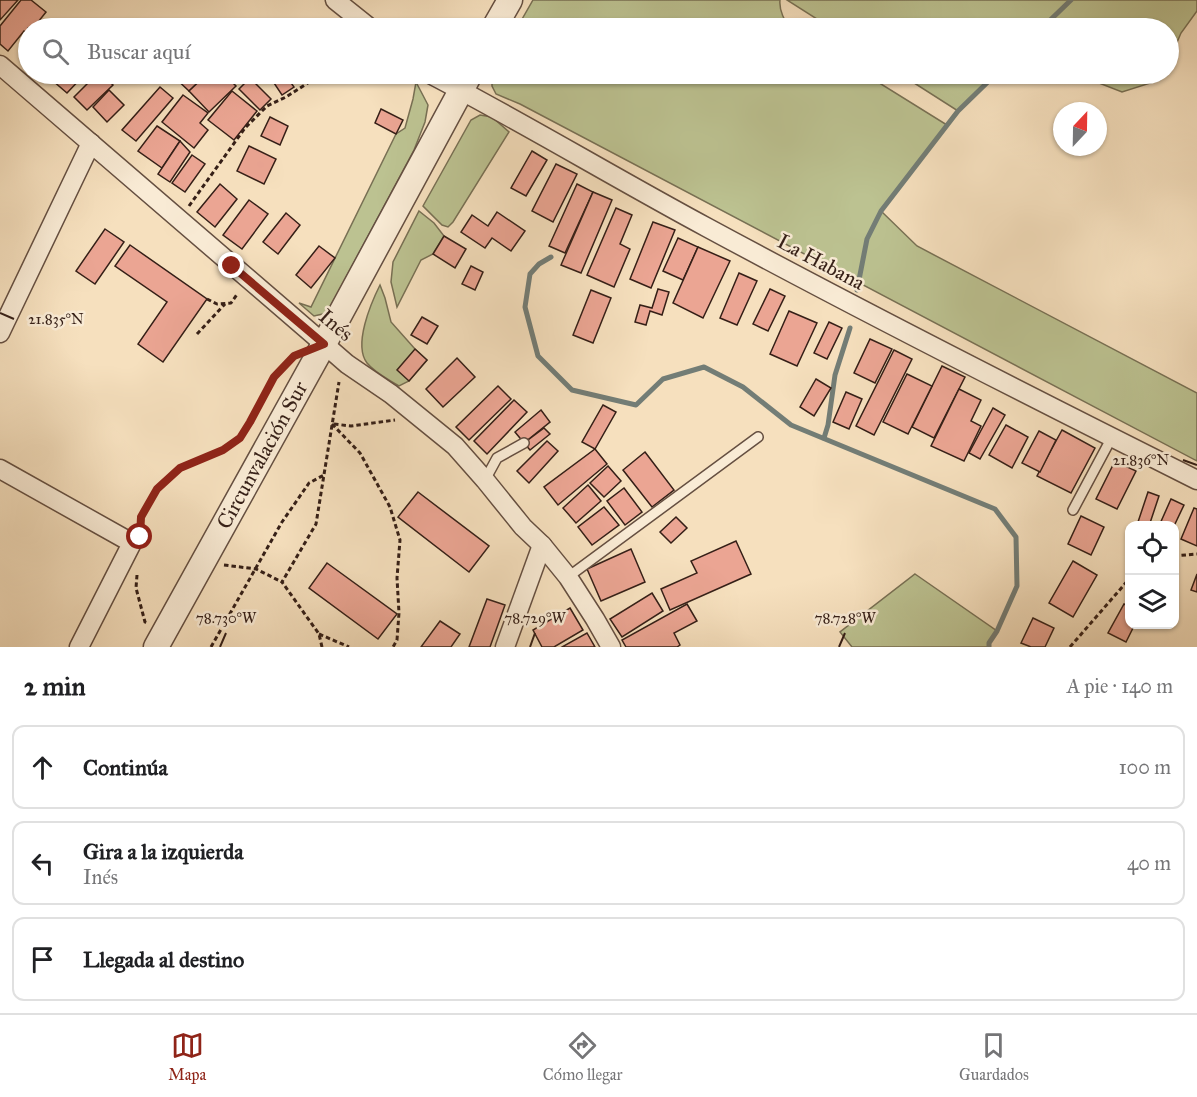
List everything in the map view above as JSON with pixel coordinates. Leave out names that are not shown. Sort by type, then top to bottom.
[{"type":"street","points":[[335,0],[358,18]]},
{"type":"street","points":[[500,18],[510,0]]},
{"type":"street","name":"Inés","points":[[0,65],[18,80]]},
{"type":"street","name":"Inés","points":[[22,84],[347,364],[391,394],[455,446],[568,577],[596,619],[611,647]]},
{"type":"street","name":"Circunvalación Sur","points":[[161,639],[465,84]]},
{"type":"street","name":"La Habana","points":[[469,84],[624,183],[772,262],[1197,480]]},
{"type":"street","points":[[0,333],[91,143]]},
{"type":"street","points":[[0,469],[132,543],[79,647]]},
{"type":"street","points":[[505,647],[542,545]]},
{"type":"lane","points":[[568,577],[758,437]]},
{"type":"lane","points":[[1073,510],[1112,437]]},
{"type":"lane","points":[[485,480],[497,458],[524,443]]},
{"type":"path","points":[[179,220],[245,128],[267,106],[307,84]]},
{"type":"path","points":[[207,299],[218,303],[231,303],[248,279]]},
{"type":"path","points":[[197,334],[226,303]]},
{"type":"path","points":[[140,527],[141,517],[157,489],[172,475],[180,468],[223,450],[240,438],[274,377],[294,356]]},
{"type":"path","points":[[282,582],[316,524],[339,381],[347,364]]},
{"type":"path","points":[[332,424],[351,426],[418,416]]},
{"type":"path","points":[[332,424],[360,453],[390,507],[400,540],[397,578],[399,614],[397,640],[393,647]]},
{"type":"path","points":[[211,647],[282,522],[309,483],[324,475]]},
{"type":"path","points":[[1179,556],[1197,554]]},
{"type":"path","points":[[222,565],[256,569],[282,582],[319,634],[322,647]]},
{"type":"path","points":[[138,568],[136,588],[145,622],[161,639]]},
{"type":"path","points":[[1070,647],[1125,584]]},
{"type":"path","points":[[319,634],[349,647]]},
{"type":"green space","points":[[533,0],[780,0],[784,18],[523,18]]},
{"type":"green space","points":[[787,0],[1197,0],[1197,11],[1179,38],[1179,18],[815,18]]},
{"type":"green space","points":[[417,84],[428,105],[425,122],[414,150],[327,313],[314,316],[299,303],[311,307],[396,134],[405,128]]},
{"type":"green space","points":[[492,84],[881,84],[947,125],[881,211],[917,246],[1197,393],[1197,461],[520,104],[496,94]]},
{"type":"green space","points":[[916,84],[986,84],[958,111]]},
{"type":"green space","points":[[1102,84],[1147,84],[1122,92]]},
{"type":"green space","points":[[480,115],[492,117],[509,132],[448,227],[442,225],[423,206],[471,120]]},
{"type":"green space","points":[[419,211],[434,223],[444,236],[433,254],[421,260],[397,307],[391,282],[393,262]]},
{"type":"green space","points":[[380,285],[391,322],[427,360],[409,381],[399,386],[374,370],[363,355],[365,324]]},
{"type":"green space","points":[[915,574],[997,631],[989,647],[852,647],[840,632]]},
{"type":"building","points":[[0,0],[18,0],[0,20]]},
{"type":"building","points":[[21,0],[31,0],[46,12],[41,18],[18,18],[18,38],[8,51],[0,44],[0,26]]},
{"type":"building","points":[[57,84],[76,84],[67,93]]},
{"type":"building","points":[[87,84],[113,85],[87,110],[74,97]]},
{"type":"building","points":[[182,84],[196,84],[189,91]]},
{"type":"building","points":[[196,84],[234,84],[236,86],[209,112],[189,91]]},
{"type":"building","points":[[244,84],[256,84],[271,99],[260,110],[239,89]]},
{"type":"building","points":[[275,84],[292,84],[294,87],[282,95]]},
{"type":"building","points":[[160,87],[173,98],[136,141],[122,130]]},
{"type":"building","points":[[109,90],[124,105],[107,122],[93,107]]},
{"type":"building","points":[[232,91],[257,111],[234,140],[208,120]]},
{"type":"building","points":[[183,95],[208,113],[200,123],[208,130],[194,148],[162,122]]},
{"type":"building","points":[[381,109],[403,120],[396,134],[375,123]]},
{"type":"building","points":[[270,117],[288,126],[280,145],[261,136]]},
{"type":"building","points":[[157,126],[180,141],[162,168],[138,151]]},
{"type":"building","points":[[180,141],[190,152],[170,182],[158,174]]},
{"type":"building","points":[[249,146],[276,159],[264,184],[237,171]]},
{"type":"building","points":[[532,151],[547,160],[526,196],[511,188]]},
{"type":"building","points":[[192,155],[205,164],[185,192],[172,183]]},
{"type":"building","points":[[556,164],[577,174],[553,222],[532,211]]},
{"type":"building","points":[[220,184],[237,199],[215,227],[197,212]]},
{"type":"building","points":[[577,184],[593,192],[565,253],[549,246]]},
{"type":"building","points":[[593,192],[612,200],[581,273],[561,265]]},
{"type":"building","points":[[249,200],[268,214],[242,249],[223,235]]},
{"type":"building","points":[[616,208],[632,215],[620,244],[630,249],[614,287],[587,275]]},
{"type":"building","points":[[497,212],[525,231],[511,251],[492,238],[485,248],[461,232],[472,215],[488,226]]},
{"type":"building","points":[[286,213],[300,225],[278,254],[263,242]]},
{"type":"building","points":[[653,222],[675,230],[651,288],[630,279]]},
{"type":"building","points":[[105,229],[124,242],[95,284],[76,271]]},
{"type":"building","points":[[444,236],[466,249],[455,268],[433,254]]},
{"type":"building","points":[[678,238],[698,247],[683,280],[663,271]]},
{"type":"building","points":[[130,245],[207,299],[163,362],[138,344],[167,302],[115,266]]},
{"type":"building","points":[[319,246],[335,258],[311,288],[296,275]]},
{"type":"building","points":[[698,247],[730,261],[703,318],[673,303]]},
{"type":"building","points":[[471,266],[483,272],[475,290],[462,284]]},
{"type":"building","points":[[739,273],[757,281],[737,325],[720,318]]},
{"type":"building","points":[[658,289],[669,292],[662,315],[650,311],[646,325],[635,322],[640,305],[652,308]]},
{"type":"building","points":[[770,289],[785,296],[768,331],[753,324]]},
{"type":"building","points":[[591,290],[611,298],[593,343],[573,335]]},
{"type":"building","points":[[789,311],[817,323],[797,366],[770,354]]},
{"type":"building","points":[[422,317],[438,326],[427,344],[411,335]]},
{"type":"building","points":[[829,322],[842,328],[827,359],[814,353]]},
{"type":"building","points":[[870,339],[892,349],[875,383],[854,373]]},
{"type":"building","points":[[415,349],[427,360],[409,381],[397,370]]},
{"type":"building","points":[[894,350],[912,359],[874,435],[856,426]]},
{"type":"building","points":[[457,358],[475,377],[443,407],[426,389]]},
{"type":"building","points":[[942,366],[965,377],[934,438],[912,427]]},
{"type":"building","points":[[907,374],[932,386],[908,434],[883,422]]},
{"type":"building","points":[[816,379],[831,388],[814,416],[800,407]]},
{"type":"building","points":[[498,386],[511,399],[469,440],[456,427]]},
{"type":"building","points":[[959,389],[981,400],[971,421],[981,426],[964,461],[931,446]]},
{"type":"building","points":[[846,392],[862,399],[849,429],[833,422]]},
{"type":"building","points":[[514,400],[527,412],[487,454],[474,441]]},
{"type":"building","points":[[603,405],[616,412],[595,449],[582,442]]},
{"type":"building","points":[[993,408],[1005,415],[980,459],[969,453]]},
{"type":"building","points":[[541,410],[550,422],[524,443],[515,432]]},
{"type":"building","points":[[1006,425],[1028,437],[1012,468],[989,455]]},
{"type":"building","points":[[544,428],[550,434],[530,450],[524,443]]},
{"type":"building","points":[[1062,430],[1095,448],[1071,493],[1037,476]]},
{"type":"building","points":[[1039,431],[1056,440],[1040,472],[1022,463]]},
{"type":"building","points":[[547,441],[558,451],[529,483],[517,471]]},
{"type":"building","points":[[595,449],[607,464],[558,505],[544,487]]},
{"type":"building","points":[[645,452],[674,490],[652,507],[623,470]]},
{"type":"building","points":[[1115,461],[1136,471],[1117,509],[1096,499]]},
{"type":"building","points":[[608,466],[621,481],[604,497],[590,483]]},
{"type":"building","points":[[588,485],[601,501],[576,523],[563,508]]},
{"type":"building","points":[[624,488],[642,512],[625,525],[607,501]]},
{"type":"building","points":[[418,492],[489,546],[469,572],[398,517]]},
{"type":"building","points":[[1148,492],[1159,496],[1151,521],[1138,521]]},
{"type":"building","points":[[1171,499],[1184,505],[1176,521],[1161,521]]},
{"type":"building","points":[[604,507],[619,525],[592,545],[578,527]]},
{"type":"building","points":[[1194,508],[1197,509],[1197,546],[1181,539]]},
{"type":"building","points":[[1081,516],[1104,527],[1091,555],[1068,544]]},
{"type":"building","points":[[676,517],[687,528],[671,543],[660,532]]},
{"type":"building","points":[[736,541],[751,574],[670,610],[661,589],[697,573],[691,561]]},
{"type":"building","points":[[631,549],[645,582],[601,601],[587,569]]},
{"type":"building","points":[[1073,561],[1097,575],[1073,617],[1049,603]]},
{"type":"building","points":[[327,563],[397,614],[378,639],[309,588]]},
{"type":"building","points":[[1197,574],[1197,592],[1191,590]]},
{"type":"building","points":[[652,593],[663,611],[622,637],[610,619]]},
{"type":"building","points":[[487,599],[505,605],[490,647],[469,647]]},
{"type":"building","points":[[687,604],[697,621],[674,633],[680,645],[677,647],[626,647],[622,640]]},
{"type":"building","points":[[1125,604],[1125,629],[1132,629],[1126,642],[1108,633]]},
{"type":"building","points":[[570,608],[583,630],[554,647],[542,647],[533,630]]},
{"type":"building","points":[[1033,618],[1054,628],[1045,647],[1031,647],[1021,643]]},
{"type":"building","points":[[440,621],[460,634],[451,647],[421,647]]},
{"type":"building","points":[[587,633],[595,647],[562,647]]},
{"type":"waterway","points":[[1052,18],[1071,0]]},
{"type":"waterway","points":[[857,290],[867,239],[881,211],[958,111],[986,84]]},
{"type":"waterway","points":[[551,257],[539,264],[530,274],[525,307],[538,356],[572,390],[636,405],[663,379],[704,367],[743,387],[791,425],[995,509],[1016,537],[1017,586],[989,647]]},
{"type":"waterway","points":[[824,438],[835,375],[850,328]]},
{"type":"route","points":[[140,537],[141,517],[157,489],[180,468],[223,450],[240,438],[274,377],[294,356],[324,344],[232,266]]}]
